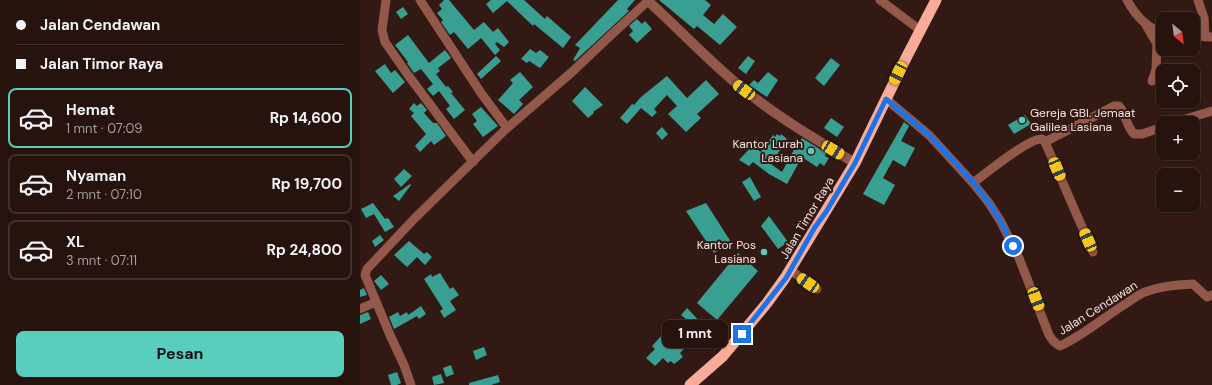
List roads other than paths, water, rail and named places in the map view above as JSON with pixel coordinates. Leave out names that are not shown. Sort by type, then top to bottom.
[{"type":"highway","name":"Jalan Timor Raya","points":[[690,385],[723,356],[767,303],[790,270],[855,163],[936,0]]},
{"type":"street","points":[[386,0],[382,30],[385,42],[473,162]]},
{"type":"street","points":[[420,0],[481,93],[507,128]]},
{"type":"street","points":[[880,0],[920,30]]},
{"type":"street","points":[[1126,0],[1146,25],[1157,44],[1156,70],[1152,81]]},
{"type":"street","points":[[1198,0],[1209,37]]},
{"type":"street","points":[[411,385],[404,365],[363,276],[367,269],[396,238],[507,128],[572,72],[647,1],[715,66],[737,84],[784,119],[855,163]]},
{"type":"street","points":[[1146,25],[1156,31]]},
{"type":"street","name":"Jalan Cendawan","points":[[886,99],[929,135],[973,182],[989,203],[1020,258],[1049,335],[1055,344],[1060,346],[1086,331],[1144,292],[1168,286],[1193,284],[1207,297],[1212,295]]},
{"type":"street","points":[[1045,142],[1114,106],[1119,106],[1124,112],[1129,126],[1134,134],[1142,134],[1156,129]]},
{"type":"street","points":[[1194,116],[1212,110]]},
{"type":"street","points":[[973,182],[1031,142],[1040,138],[1042,139],[1045,142],[1093,252]]},
{"type":"street","points":[[790,270],[817,289]]},
{"type":"street","points":[[360,309],[376,302]]},
{"type":"place","name":"Gereja GBI. Jemaat Galilea Lasiana","points":[[1022,120]]},
{"type":"place","name":"Kantor Lurah Lasiana","points":[[811,151]]},
{"type":"place","name":"Kantor Pos Lasiana","points":[[764,252]]}]
